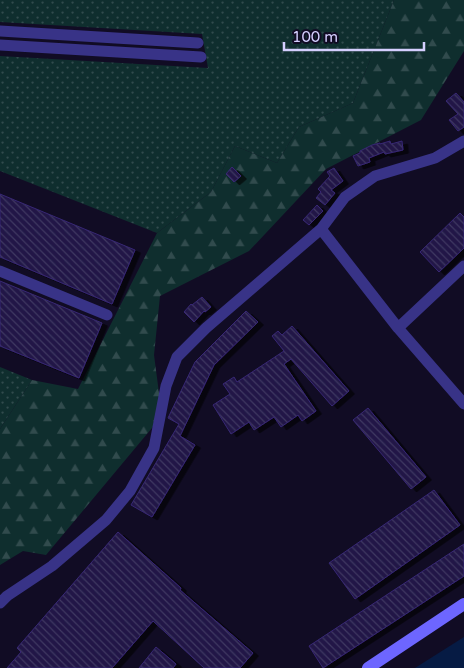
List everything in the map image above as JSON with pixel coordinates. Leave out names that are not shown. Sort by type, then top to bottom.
[{"type":"street","points":[[0,31],[198,43]]},
{"type":"street","points":[[0,45],[201,56]]},
{"type":"street","points":[[0,603],[6,596],[52,566],[106,520],[130,491],[154,448],[166,386],[177,357],[206,328],[321,229],[344,197],[375,176],[435,158],[464,142]]},
{"type":"street","points":[[321,229],[398,328],[464,404]]},
{"type":"street","points":[[398,328],[464,266]]},
{"type":"street","points":[[0,271],[107,315]]},
{"type":"street","points":[[368,668],[464,604]]},
{"type":"green space","points":[[0,0],[394,0],[353,103],[299,127],[277,163],[235,146],[211,192],[157,233],[0,171],[0,56],[208,68],[202,34],[0,22]]},
{"type":"green space","points":[[394,0],[464,0],[464,51],[421,120],[326,169],[249,251],[160,296],[154,355],[162,416],[46,555],[23,551],[0,565],[0,429],[32,380],[78,389],[157,233],[211,192],[235,146],[277,163],[299,127],[353,103]]},
{"type":"green space","points":[[0,367],[32,380],[0,429]]},
{"type":"water","points":[[464,637],[464,668],[415,668]]},
{"type":"building","points":[[456,93],[464,102],[464,127],[458,131],[449,120],[458,114],[446,101]]},
{"type":"building","points":[[390,141],[391,144],[402,141],[403,150],[385,154],[384,152],[369,158],[370,162],[358,166],[353,156],[372,145]]},
{"type":"building","points":[[232,167],[241,176],[234,182],[226,174]]},
{"type":"building","points":[[334,168],[343,181],[331,190],[335,193],[325,205],[316,198],[321,192],[318,189],[330,176],[327,172]]},
{"type":"building","points":[[0,194],[135,250],[112,304],[0,257]]},
{"type":"building","points":[[317,205],[323,211],[309,225],[303,220]]},
{"type":"building","points":[[460,213],[464,217],[464,248],[439,272],[420,252]]},
{"type":"building","points":[[0,281],[102,323],[79,378],[0,346]]},
{"type":"building","points":[[202,297],[211,307],[204,311],[194,322],[184,312],[191,304]]},
{"type":"building","points":[[246,311],[258,322],[214,365],[180,436],[195,445],[152,517],[131,505],[179,424],[168,418],[195,362]]},
{"type":"building","points":[[292,326],[349,391],[332,406],[291,359],[284,364],[316,411],[302,421],[298,415],[281,427],[274,417],[254,430],[249,422],[231,434],[213,405],[230,394],[223,384],[234,377],[237,382],[284,351],[272,336],[278,331],[282,335]]},
{"type":"building","points":[[368,408],[426,477],[411,489],[353,420]]},
{"type":"building","points":[[434,490],[460,525],[355,599],[329,563]]},
{"type":"building","points":[[118,532],[181,588],[180,590],[253,653],[240,668],[204,668],[153,621],[112,668],[7,668],[21,652],[17,648]]},
{"type":"building","points":[[464,544],[464,576],[323,668],[309,646]]},
{"type":"building","points":[[156,647],[176,664],[173,668],[139,668]]}]
